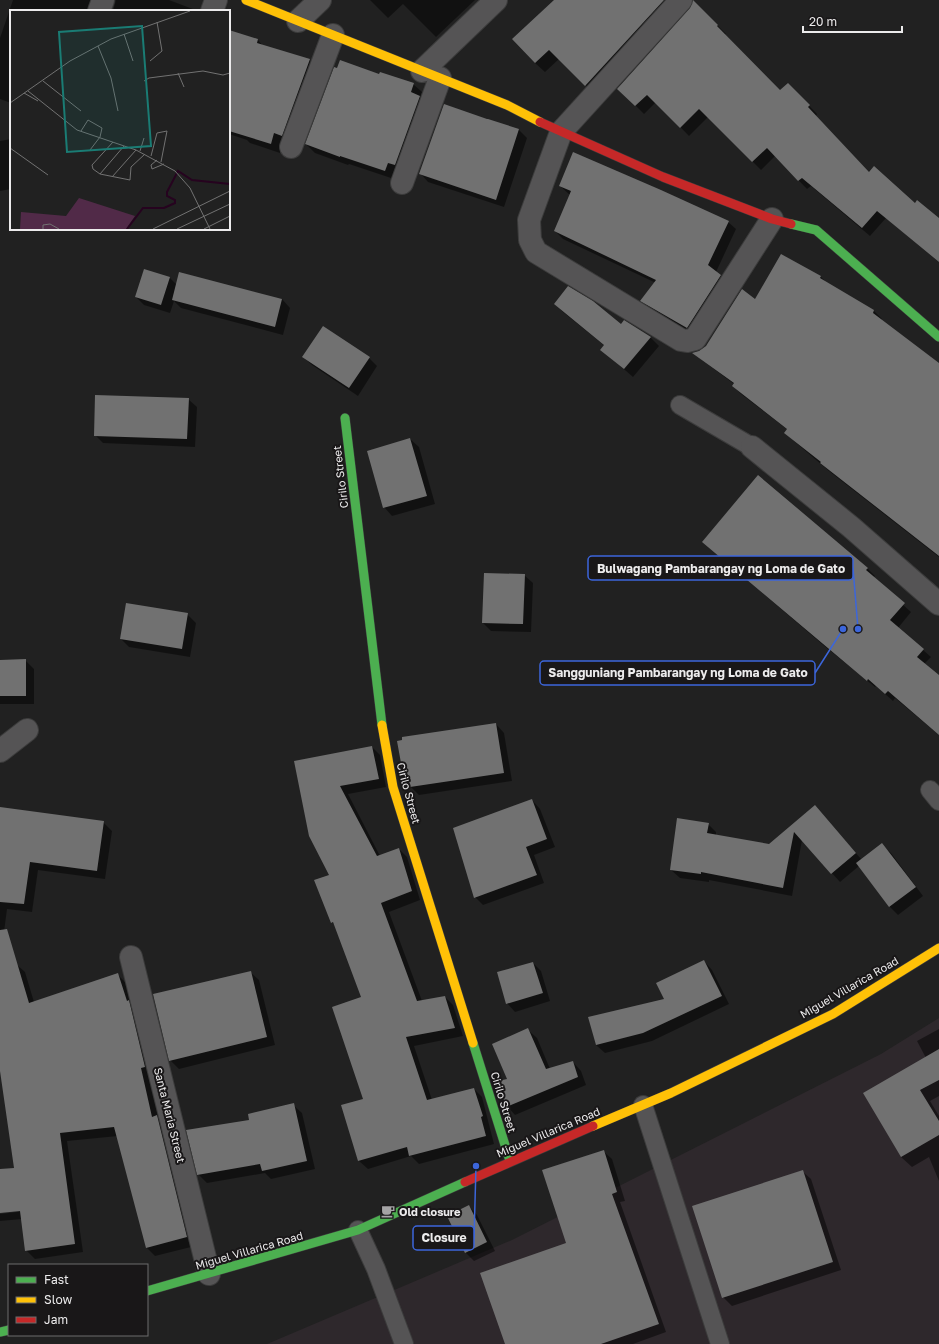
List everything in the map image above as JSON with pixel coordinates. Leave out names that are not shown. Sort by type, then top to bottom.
[{"type":"street","points":[[99,10],[103,0]]},
{"type":"street","points":[[212,10],[216,0]]},
{"type":"street","points":[[246,0],[507,105],[561,132],[663,177],[772,219],[816,230],[939,337]]},
{"type":"street","points":[[298,22],[320,0]]},
{"type":"street","points":[[402,183],[431,75],[496,0]]},
{"type":"street","points":[[680,0],[561,132],[529,220],[530,240],[536,252],[680,340],[687,341],[695,339],[772,219]]},
{"type":"street","points":[[291,147],[333,35]]},
{"type":"street","name":"Cirilo Street","points":[[345,418],[383,737],[394,787],[510,1161]]},
{"type":"street","points":[[752,447],[851,527],[939,604]]},
{"type":"street","points":[[0,751],[27,730]]},
{"type":"street","name":"Miguel Villarica Road","points":[[148,1291],[358,1230],[510,1161],[670,1093],[833,1014],[939,948]]},
{"type":"street","name":"Santa Maria Street","points":[[131,957],[209,1274]]},
{"type":"lane","points":[[680,405],[752,447]]},
{"type":"lane","points":[[643,1105],[720,1344]]},
{"type":"lane","points":[[358,1230],[376,1269],[404,1344]]},
{"type":"shaded area","points":[[939,1018],[939,1344],[267,1344],[512,1240],[881,1054]]},
{"type":"building","points":[[554,0],[664,0],[585,86],[549,50],[535,63],[512,39]]},
{"type":"building","points":[[693,0],[780,90],[788,83],[810,105],[808,107],[869,172],[874,166],[915,203],[917,200],[939,218],[939,262],[877,211],[862,228],[802,178],[798,181],[767,148],[752,162],[699,109],[680,128],[647,95],[635,106],[617,89],[690,8]]},
{"type":"building","points":[[230,30],[258,39],[257,43],[310,59],[282,136],[274,133],[271,144],[230,131]]},
{"type":"building","points":[[340,60],[379,74],[380,72],[414,83],[411,92],[420,96],[395,165],[388,163],[385,171],[305,144],[334,67],[337,68]]},
{"type":"building","points":[[444,104],[519,129],[496,200],[419,174]]},
{"type":"building","points":[[573,152],[729,221],[708,265],[721,275],[687,328],[640,301],[656,280],[554,231],[571,191],[559,186]]},
{"type":"building","points":[[781,254],[821,276],[820,278],[874,310],[873,313],[939,363],[939,556],[820,463],[821,462],[784,433],[787,429],[732,386],[734,383],[692,353],[699,351],[706,346],[742,289],[755,299]]},
{"type":"building","points":[[144,269],[170,277],[161,305],[135,297]]},
{"type":"building","points":[[179,272],[282,299],[275,327],[172,300]]},
{"type":"building","points":[[568,286],[593,301],[621,324],[624,320],[651,337],[624,369],[600,350],[604,345],[554,304]]},
{"type":"building","points":[[323,326],[370,357],[349,388],[302,357]]},
{"type":"building","points":[[95,395],[189,398],[187,439],[94,436]]},
{"type":"building","points":[[410,438],[427,496],[383,508],[367,451]]},
{"type":"building","points":[[758,475],[868,568],[866,570],[905,603],[890,620],[924,649],[917,657],[939,675],[939,735],[888,691],[885,694],[868,679],[867,681],[702,542]]},
{"type":"building","points":[[484,573],[525,574],[523,624],[482,623]]},
{"type":"building","points":[[126,603],[188,613],[182,649],[120,639]]},
{"type":"building","points":[[26,659],[26,696],[0,696],[0,660]]},
{"type":"building","points":[[496,723],[504,773],[410,787],[407,773],[403,774],[397,741],[402,740],[402,737]]},
{"type":"building","points":[[372,746],[379,779],[340,786],[377,856],[399,848],[412,891],[381,903],[417,1001],[445,996],[455,1028],[406,1037],[427,1100],[474,1088],[483,1116],[481,1117],[486,1136],[409,1156],[407,1147],[358,1161],[341,1105],[363,1099],[332,1007],[361,997],[333,922],[331,923],[314,880],[329,875],[309,836],[294,761]]},
{"type":"building","points":[[532,799],[547,839],[526,847],[537,875],[474,898],[453,828]]},
{"type":"building","points":[[815,805],[856,853],[831,874],[794,832],[783,888],[701,872],[701,874],[670,870],[677,818],[709,823],[707,833],[769,844]]},
{"type":"building","points":[[0,807],[104,821],[97,871],[30,862],[24,904],[0,902]]},
{"type":"building","points":[[882,843],[916,887],[889,907],[856,863]]},
{"type":"building","points":[[7,929],[29,1003],[118,973],[127,1001],[129,1000],[145,1067],[141,1068],[152,1117],[157,1115],[187,1237],[146,1248],[114,1127],[60,1133],[75,1244],[25,1251],[20,1211],[0,1213],[0,1169],[14,1168],[0,1071],[0,930]]},
{"type":"building","points":[[704,960],[722,996],[643,1033],[596,1045],[588,1017],[664,999],[656,983]]},
{"type":"building","points":[[533,962],[543,993],[506,1004],[497,972]]},
{"type":"building","points":[[251,971],[267,1037],[169,1061],[153,994]]},
{"type":"building","points":[[528,1028],[546,1069],[573,1061],[578,1077],[506,1107],[498,1081],[507,1079],[492,1044]]},
{"type":"building","points":[[939,1049],[939,1080],[920,1090],[939,1121],[939,1135],[901,1157],[863,1093]]},
{"type":"building","points":[[294,1103],[307,1161],[262,1171],[260,1164],[197,1175],[186,1130],[249,1120],[248,1114]]},
{"type":"building","points":[[604,1150],[617,1192],[612,1194],[659,1324],[601,1344],[505,1344],[480,1273],[566,1243],[542,1170]]},
{"type":"building","points":[[803,1170],[833,1262],[722,1298],[692,1206]]},
{"type":"building","points":[[469,1205],[487,1242],[465,1253],[447,1216]]},
{"type":"traffic: fast","points":[[791,224],[816,230],[939,337]]},
{"type":"traffic: fast","points":[[345,418],[382,725]]},
{"type":"traffic: fast","points":[[473,1043],[510,1161]]},
{"type":"traffic: fast","points":[[148,1291],[358,1230],[465,1182]]},
{"type":"traffic: fast","points":[[0,1332],[8,1330]]},
{"type":"traffic: slow","points":[[246,0],[507,105],[540,122]]},
{"type":"traffic: slow","points":[[382,725],[393,787],[473,1043]]},
{"type":"traffic: slow","points":[[593,1126],[671,1093],[833,1014],[939,948]]},
{"type":"traffic: jam","points":[[540,122],[663,177],[772,219],[791,224]]},
{"type":"traffic: jam","points":[[465,1182],[593,1126]]},
{"type":"place","name":"Sangguniang Pambarangay ng Loma de Gato","points":[[843,629]]},
{"type":"place","name":"Bulwagang Pambarangay ng Loma de Gato","points":[[858,629]]},
{"type":"place","name":"Closure","points":[[476,1166]]},
{"type":"place","name":"Old closure","points":[[388,1211]]}]
